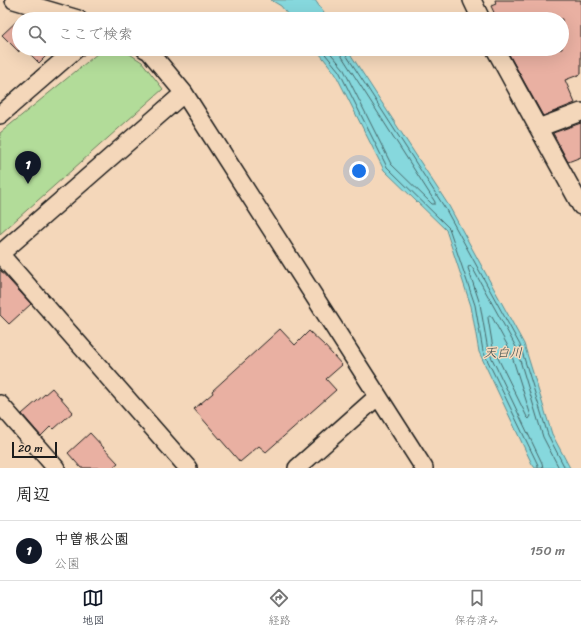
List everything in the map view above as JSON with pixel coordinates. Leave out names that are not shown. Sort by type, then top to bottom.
[{"type":"street","points":[[14,0],[54,12]]},
{"type":"street","points":[[472,0],[478,12]]},
{"type":"street","points":[[0,115],[68,56]]},
{"type":"street","points":[[153,56],[184,93],[424,468]]},
{"type":"street","points":[[499,56],[581,206]]},
{"type":"street","points":[[184,93],[0,254],[188,468]]},
{"type":"street","points":[[538,128],[581,112]]},
{"type":"street","points":[[297,468],[378,396]]},
{"type":"street","points":[[0,404],[56,468]]},
{"type":"green space","points":[[94,56],[133,56],[142,62],[163,89],[0,234],[0,133]]},
{"type":"water","points":[[271,0],[315,0],[323,12],[286,12],[281,6]]},
{"type":"water","name":"天白川","points":[[322,56],[352,56],[449,206],[524,344],[552,434],[570,468],[535,468],[532,464],[479,352],[471,306],[446,230],[384,170],[335,73]]},
{"type":"building","points":[[495,0],[581,0],[581,74],[565,80],[575,103],[543,116],[510,56],[569,56],[569,12],[494,12],[491,6],[496,4]]},
{"type":"building","points":[[12,26],[12,45],[2,35]]},
{"type":"building","points":[[32,56],[46,56],[39,63]]},
{"type":"building","points":[[581,123],[581,157],[568,162],[553,133]]},
{"type":"building","points":[[0,270],[31,304],[9,324],[0,315]]},
{"type":"building","points":[[280,329],[295,345],[309,331],[324,345],[342,365],[326,379],[336,390],[266,452],[259,446],[240,462],[194,409],[213,393],[212,391]]},
{"type":"building","points":[[52,388],[73,412],[54,429],[51,426],[41,436],[22,414]]},
{"type":"building","points":[[90,433],[118,463],[112,468],[81,468],[68,453]]},
{"type":"place","name":"中曽根公園","points":[[28,184]]}]
